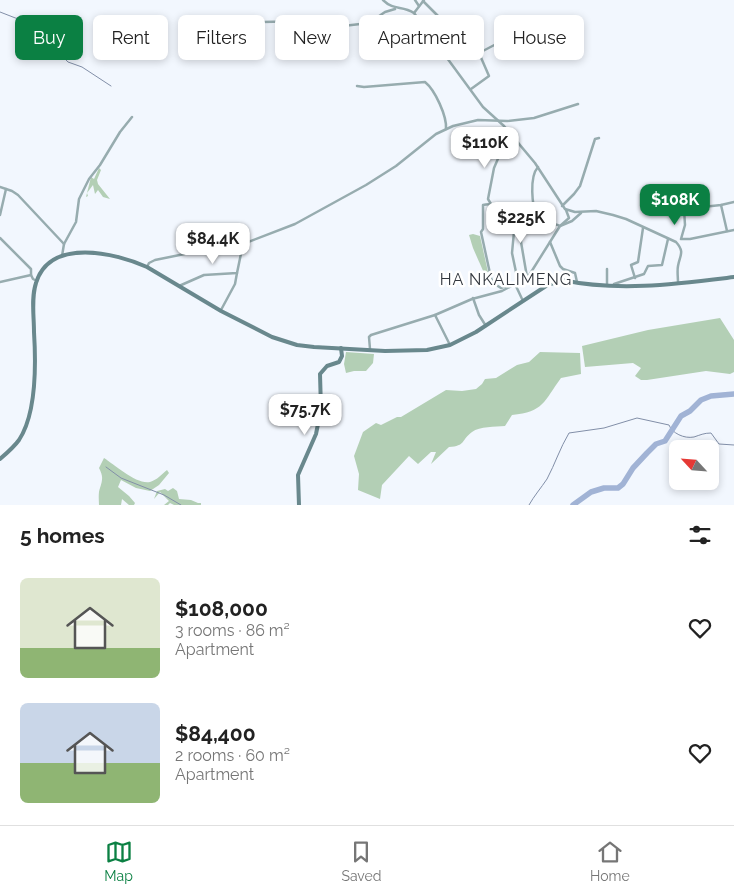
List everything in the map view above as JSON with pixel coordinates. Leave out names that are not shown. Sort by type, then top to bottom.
[{"type":"main road","points":[[0,459],[19,439],[28,420],[32,402],[35,357],[34,295],[37,281],[45,268],[54,260],[80,252],[107,254],[147,267],[220,311],[283,341],[314,347],[385,351],[427,350],[450,345],[466,338],[522,301],[562,280],[607,286],[645,287],[734,277]]},
{"type":"main road","points":[[299,505],[298,475],[316,434],[321,409],[320,374],[327,366],[340,362],[342,356],[341,348]]},
{"type":"street","points":[[370,350],[369,337],[371,335],[435,315],[473,298],[502,291],[527,277],[560,226],[569,218],[538,167],[499,121],[487,112],[414,13],[407,8],[389,6],[383,0]]},
{"type":"street","points":[[415,0],[419,6]]},
{"type":"street","points":[[414,13],[423,1],[437,15]]},
{"type":"street","points":[[265,22],[331,22],[343,26],[370,23],[385,12],[397,8]]},
{"type":"street","points":[[471,89],[489,76],[479,54],[494,46]]},
{"type":"street","points":[[357,86],[425,82],[430,86],[437,98],[446,123],[446,129]]},
{"type":"street","points":[[147,267],[155,260],[243,244],[295,224],[355,192],[396,166],[428,140],[446,129],[465,122],[478,120],[499,121],[534,118],[578,104]]},
{"type":"street","points":[[62,257],[64,244],[76,222],[79,199],[89,179],[132,117]]},
{"type":"street","points":[[491,204],[488,199],[494,168],[503,147],[511,135]]},
{"type":"street","points":[[562,206],[580,186],[582,176],[590,161],[595,139],[599,138]]},
{"type":"street","points":[[537,218],[532,186],[534,172],[538,167]]},
{"type":"street","points":[[0,187],[18,195],[64,244]]},
{"type":"street","points":[[0,215],[6,189]]},
{"type":"street","points":[[734,202],[684,209],[684,225],[681,239],[690,239],[734,230]]},
{"type":"street","points":[[514,284],[501,288],[493,283],[491,278],[481,232],[483,205],[491,204],[518,211],[560,226],[572,221],[581,213]]},
{"type":"street","points":[[721,205],[727,231]]},
{"type":"street","points":[[565,209],[581,213],[596,212],[613,215],[676,242],[682,254],[678,268],[678,283]]},
{"type":"street","points":[[518,211],[527,277]]},
{"type":"street","points":[[518,211],[512,253],[516,272],[521,280]]},
{"type":"street","points":[[635,278],[631,265],[638,262],[644,228]]},
{"type":"street","points":[[0,238],[31,269],[33,280],[37,281]]},
{"type":"street","points":[[607,269],[607,286],[644,274],[648,266],[662,265],[668,238]]},
{"type":"street","points":[[550,241],[560,266],[575,273],[577,283]]},
{"type":"street","points":[[220,311],[235,284],[243,244]]},
{"type":"street","points":[[179,286],[204,275],[237,273]]},
{"type":"street","points":[[0,282],[31,275]]},
{"type":"street","points":[[514,284],[522,301]]},
{"type":"street","points":[[473,298],[479,315],[486,326]]},
{"type":"street","points":[[435,315],[450,345]]},
{"type":"green space","points":[[99,168],[101,170],[97,180],[98,184],[110,199],[103,197],[98,190],[95,194],[93,185],[87,193],[91,177],[94,179]]},
{"type":"green space","points":[[650,186],[678,203],[678,209],[649,201],[641,195]]},
{"type":"green space","points":[[469,235],[480,236],[488,272],[484,273],[473,248]]},
{"type":"green space","points":[[720,318],[734,340],[734,372],[730,374],[706,371],[641,380],[635,376],[641,368],[633,363],[585,367],[582,346],[648,330]]},
{"type":"green space","points":[[346,352],[374,354],[373,363],[366,371],[346,373],[344,364]]},
{"type":"green space","points":[[540,352],[580,353],[581,374],[561,378],[537,408],[512,415],[505,426],[475,430],[461,444],[449,447],[431,464],[436,452],[431,452],[418,464],[409,456],[382,485],[380,499],[358,490],[359,474],[354,456],[363,432],[376,423],[381,425],[401,417],[446,390],[462,391],[476,389],[485,379],[496,378],[517,365],[529,362]]},
{"type":"green space","points":[[104,458],[133,478],[145,482],[155,480],[167,470],[169,473],[159,485],[150,491],[136,488],[121,480],[118,487],[129,496],[135,503],[134,505],[129,505],[122,499],[121,505],[99,505],[102,478],[99,468]]},
{"type":"green space","points":[[173,488],[177,491],[179,499],[191,500],[201,503],[201,505],[174,505],[170,503],[164,505],[169,501],[160,492],[154,499],[157,491],[165,489],[168,491]]},
{"type":"waterway","points":[[0,12],[18,19],[45,43],[51,45],[68,62],[82,67],[111,86]]},
{"type":"waterway","points":[[573,505],[591,492],[604,488],[618,488],[623,484],[633,468],[647,453],[656,444],[665,441],[681,416],[690,411],[701,400],[711,396],[734,394]]},
{"type":"waterway","points":[[529,505],[547,479],[569,433],[604,428],[637,418],[669,425],[676,433],[686,437],[711,433],[719,444],[734,445]]},
{"type":"waterway","points":[[106,467],[121,478],[164,495],[181,505]]},
{"type":"district","name":"HA NKALIMENG","points":[[506,279]]}]
